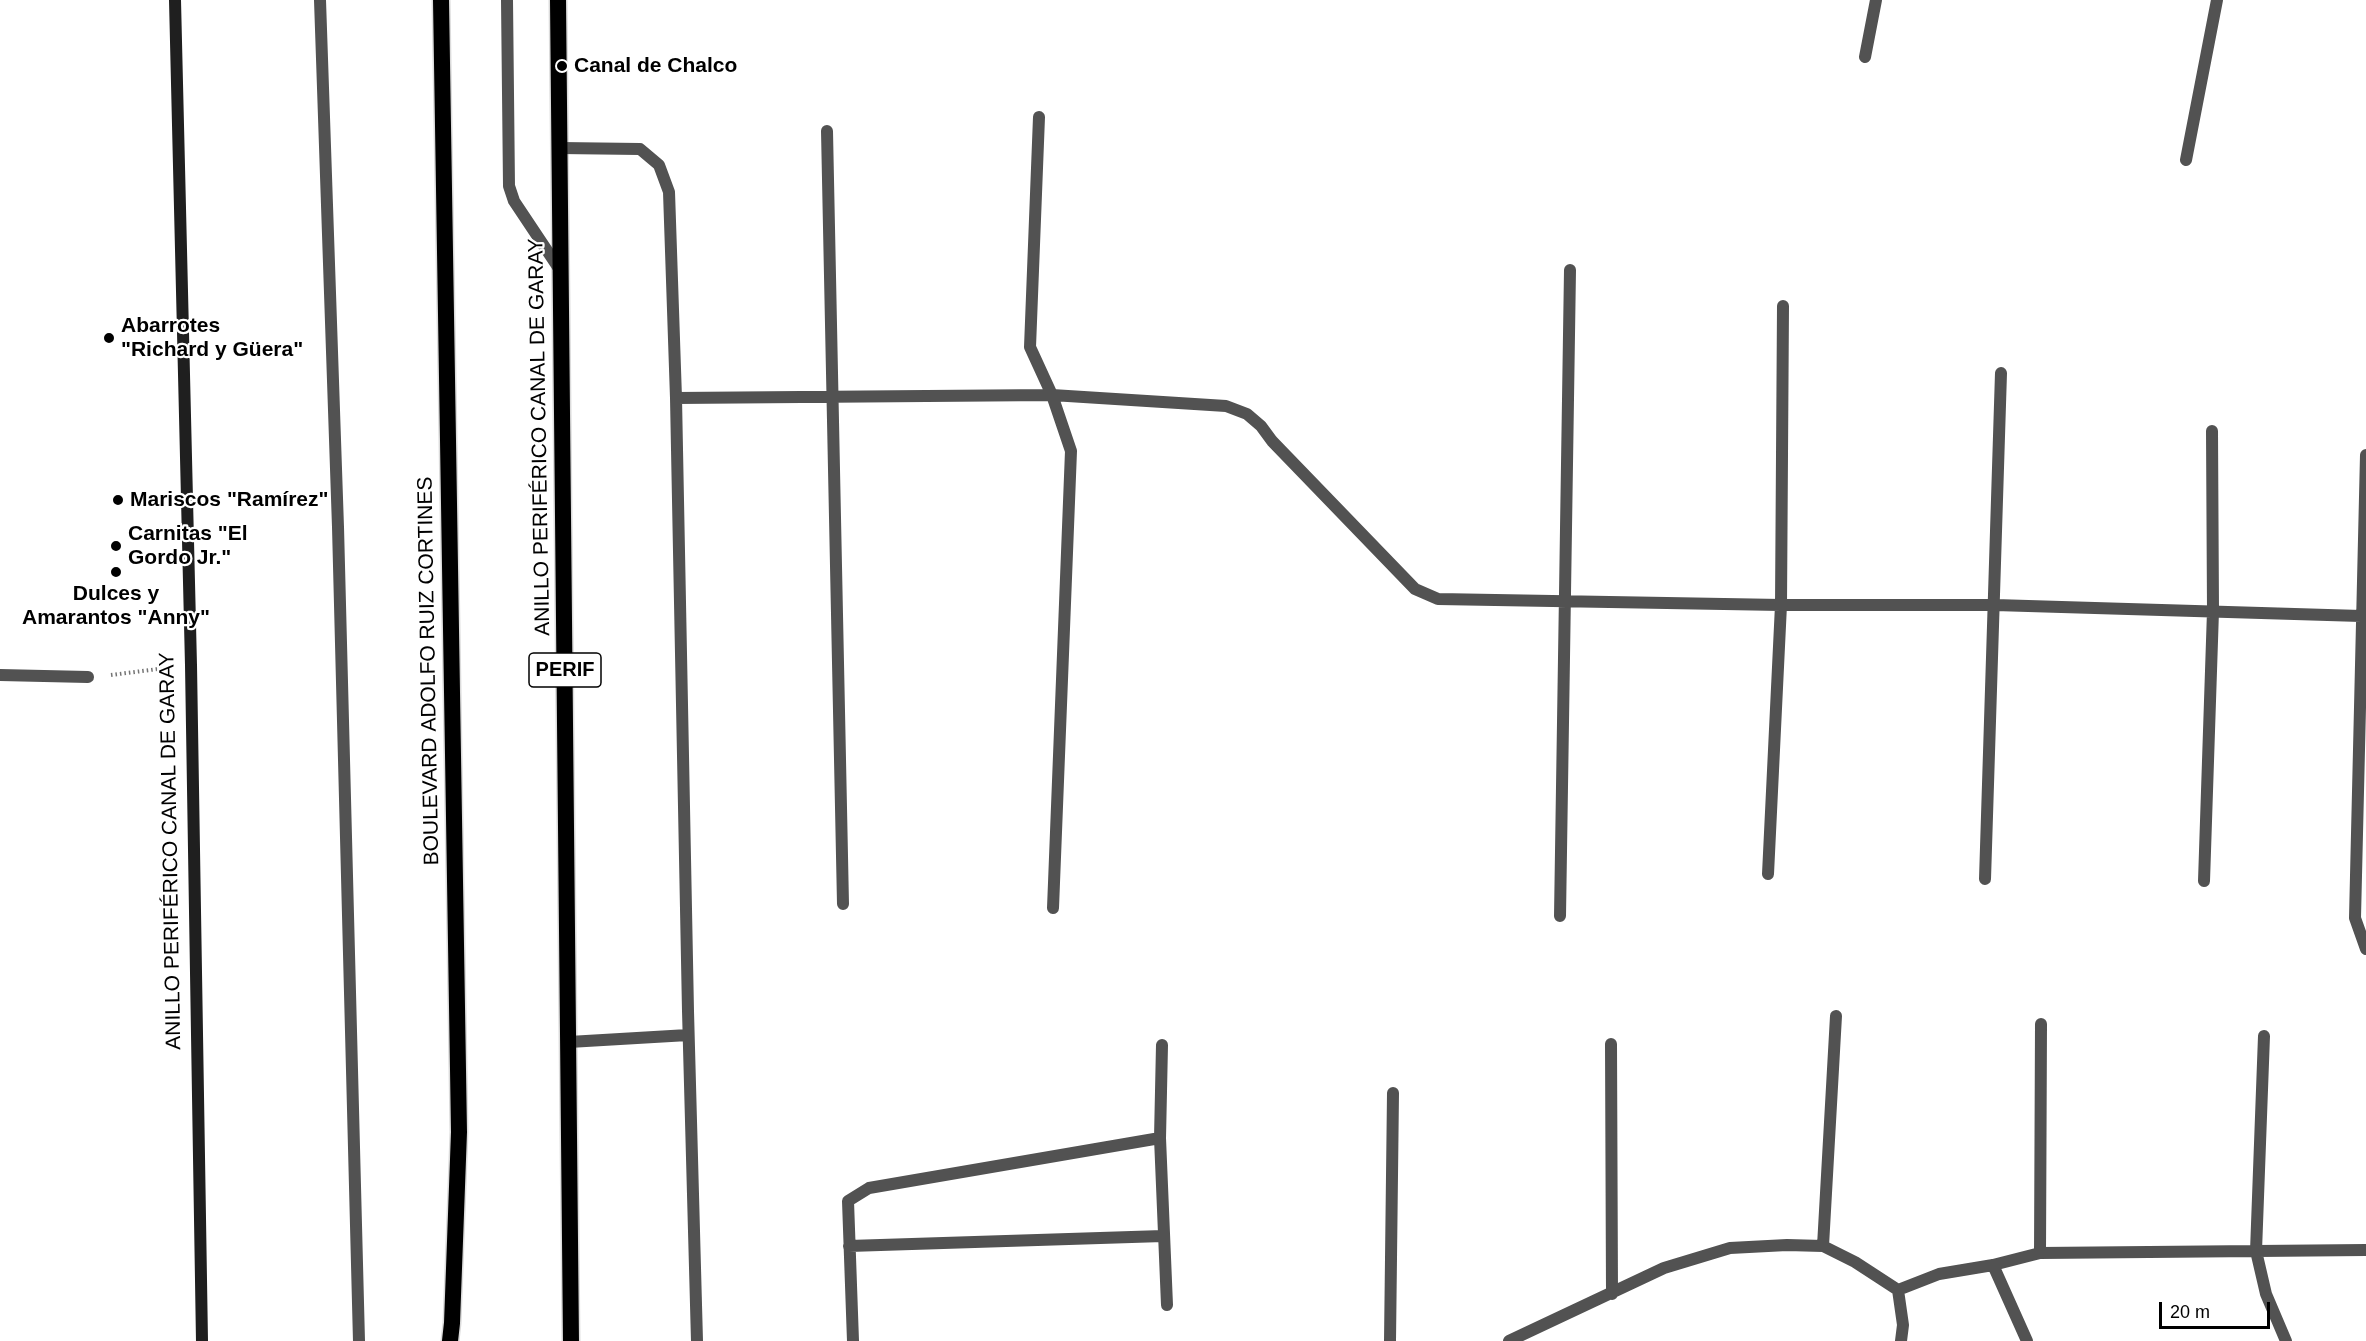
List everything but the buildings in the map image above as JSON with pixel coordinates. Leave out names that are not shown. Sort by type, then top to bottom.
[{"type":"highway","name":"BOULEVARD ADOLFO RUIZ CORTINES","points":[[441,0],[459,1132],[450,1341]]},
{"type":"highway","name":"ANILLO PERIFÉRICO CANAL DE GARAY","points":[[558,0],[571,1341]]},
{"type":"main road","name":"ANILLO PERIFÉRICO CANAL DE GARAY","points":[[175,0],[202,1341]]},
{"type":"street","points":[[320,0],[338,526],[359,1341]]},
{"type":"street","points":[[507,0],[509,186],[514,201],[561,271]]},
{"type":"street","points":[[1865,57],[1876,0]]},
{"type":"street","points":[[2186,160],[2217,0]]},
{"type":"street","points":[[1039,117],[1030,347],[1052,395],[1071,451],[1053,908]]},
{"type":"street","points":[[827,131],[843,904]]},
{"type":"street","points":[[560,148],[640,149],[659,165],[669,192],[676,398],[688,1035],[697,1341]]},
{"type":"street","points":[[1560,916],[1570,270]]},
{"type":"street","points":[[1768,874],[1781,605],[1783,306]]},
{"type":"street","points":[[1985,879],[2001,373]]},
{"type":"street","points":[[676,398],[1052,395],[1227,406],[1247,414],[1261,426],[1272,441],[1415,589],[1438,599],[1781,605],[1995,605],[2361,616]]},
{"type":"street","points":[[2204,881],[2213,611],[2212,431]]},
{"type":"street","points":[[2366,455],[2355,918],[2366,950]]},
{"type":"street","points":[[0,675],[88,677]]},
{"type":"street","points":[[1822,1246],[1836,1016]]},
{"type":"street","points":[[2040,1253],[2041,1024]]},
{"type":"street","points":[[569,1042],[688,1035]]},
{"type":"street","points":[[2264,1036],[2256,1251],[2266,1294],[2286,1341]]},
{"type":"street","points":[[1611,1044],[1612,1294]]},
{"type":"street","points":[[1162,1045],[1160,1138],[1167,1305]]},
{"type":"street","points":[[1390,1341],[1393,1093]]},
{"type":"street","points":[[853,1341],[848,1201],[868,1188],[1160,1138]]},
{"type":"street","points":[[849,1246],[1163,1236]]},
{"type":"street","points":[[1509,1341],[1664,1268],[1730,1248],[1787,1245],[1822,1246],[1855,1262],[1898,1290],[1903,1325],[1901,1341]]},
{"type":"street","points":[[1898,1290],[1939,1275],[2040,1253],[2366,1250]]},
{"type":"street","points":[[1992,1265],[2027,1341]]},
{"type":"path","points":[[88,677],[190,665]]},
{"type":"place","name":"Canal de Chalco","points":[[562,66]]},
{"type":"place","name":"Abarrotes \"Richard y Güera\"","points":[[109,338]]},
{"type":"place","name":"Mariscos \"Ramírez\"","points":[[118,500]]},
{"type":"place","name":"Carnitas \"El Gordo Jr.\"","points":[[116,546]]},
{"type":"place","name":"Dulces y Amarantos \"Anny\"","points":[[116,572]]}]
